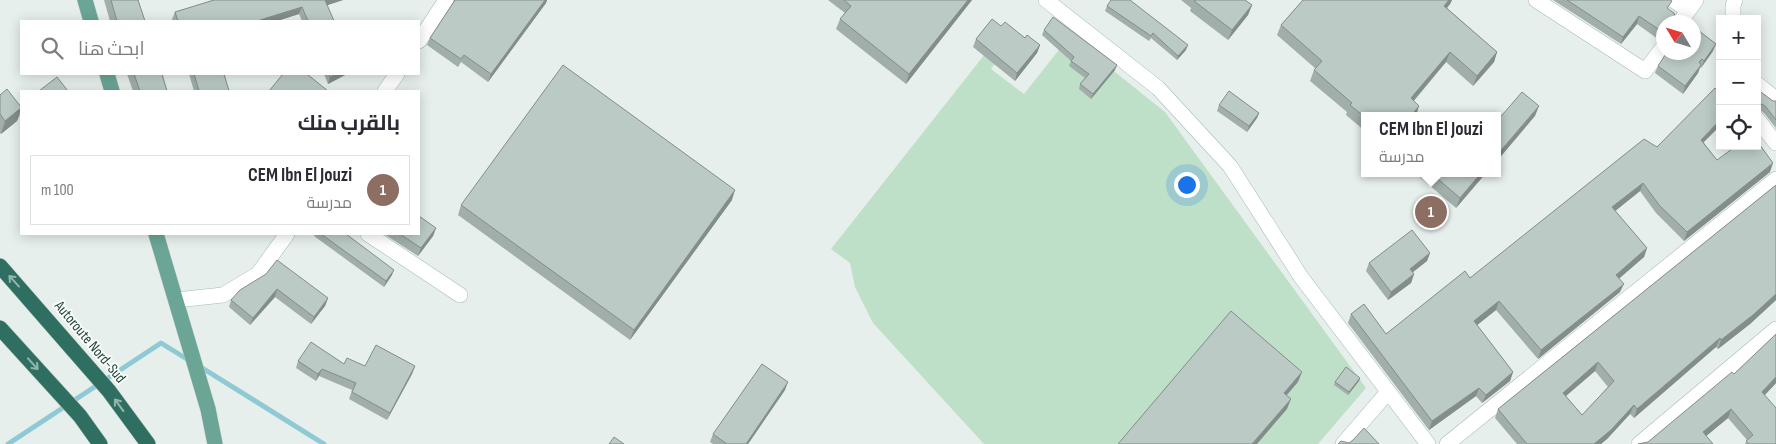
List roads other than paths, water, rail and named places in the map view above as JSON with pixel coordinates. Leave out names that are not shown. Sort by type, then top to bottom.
[{"type":"highway","name":"Autoroute Nord-Sud","points":[[0,266],[109,391],[148,444]]},
{"type":"highway","points":[[0,328],[80,416],[100,444]]},
{"type":"main road","points":[[85,0],[91,20]]},
{"type":"main road","points":[[107,75],[112,90]]},
{"type":"main road","points":[[156,235],[208,409],[214,444]]},
{"type":"street","points":[[420,39],[446,0]]},
{"type":"street","points":[[1046,0],[1158,88],[1230,166],[1301,278],[1428,444]]},
{"type":"street","points":[[1536,0],[1645,71],[1656,57]]},
{"type":"street","points":[[1672,0],[1688,11]]},
{"type":"street","points":[[1733,15],[1735,0]]},
{"type":"street","points":[[386,90],[396,75]]},
{"type":"street","points":[[1761,87],[1776,99]]},
{"type":"street","points":[[1761,123],[1776,143]]},
{"type":"street","points":[[1447,444],[1776,179]]},
{"type":"street","points":[[176,300],[223,295],[258,274],[286,235]]},
{"type":"street","points":[[370,235],[460,295]]},
{"type":"street","points":[[1639,444],[1776,329]]},
{"type":"street","points":[[1343,444],[1388,392]]},
{"type":"waterway","points":[[8,444],[161,343],[190,361]]},
{"type":"waterway","points":[[199,366],[324,444]]},
{"type":"place","name":"CEM Ibn El Jouzi","points":[[1431,212]]}]
